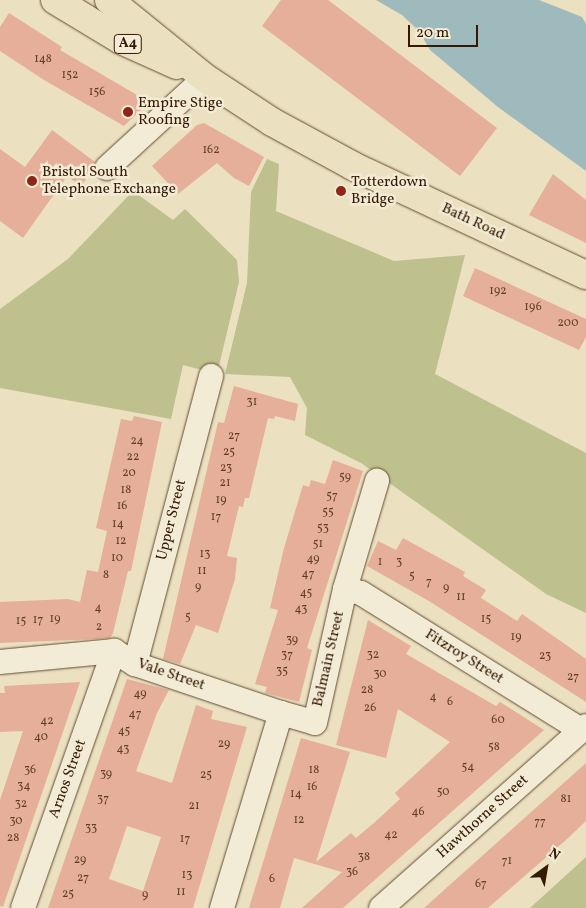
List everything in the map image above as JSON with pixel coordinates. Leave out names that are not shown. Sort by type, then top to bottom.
[{"type":"highway","name":"Bath Road","points":[[55,0],[121,40],[205,78]]},
{"type":"highway","name":"Bath Road","points":[[109,0],[205,78],[272,122],[353,166],[586,275]]},
{"type":"street","points":[[107,168],[205,78]]},
{"type":"street","name":"Upper Street","points":[[134,664],[211,376]]},
{"type":"street","name":"Balmain Street","points":[[281,713],[315,722],[345,589],[377,481]]},
{"type":"street","name":"Fitzroy Street","points":[[345,589],[361,593],[583,728]]},
{"type":"street","points":[[0,662],[114,651]]},
{"type":"street","name":"Vale Street","points":[[114,651],[134,664],[281,713]]},
{"type":"street","name":"Arnos Street","points":[[22,908],[114,651]]},
{"type":"street","points":[[222,908],[281,713]]},
{"type":"street","name":"Hawthorne Street","points":[[381,908],[583,728]]},
{"type":"green space","points":[[267,159],[279,164],[276,211],[394,261],[465,255],[435,374],[586,453],[586,613],[546,594],[361,463],[305,435],[307,408],[290,377],[225,374],[247,283],[251,192]]},
{"type":"green space","points":[[133,191],[173,220],[185,209],[237,260],[239,282],[217,374],[183,365],[171,419],[0,388],[0,309],[68,259]]},
{"type":"green space","points":[[586,857],[586,908],[530,908]]},
{"type":"water","points":[[376,0],[539,0],[582,17],[586,24],[586,171],[498,107],[430,50],[419,31],[402,15]]},
{"type":"building","points":[[281,0],[328,0],[497,128],[460,176],[262,26]]},
{"type":"building","points":[[9,13],[62,47],[60,50],[149,102],[124,126],[44,80],[0,51],[0,27]]},
{"type":"building","points":[[204,123],[264,157],[249,186],[234,178],[217,163],[178,194],[152,166],[197,125]]},
{"type":"building","name":"Bristol South Telephone Exchange","points":[[52,130],[95,162],[94,168],[81,186],[67,176],[23,238],[0,221],[0,149],[25,167]]},
{"type":"building","points":[[553,174],[586,200],[586,243],[529,215]]},
{"type":"building","points":[[475,268],[586,319],[586,337],[579,350],[463,296]]},
{"type":"building","points":[[234,386],[298,404],[295,421],[275,416],[274,419],[268,418],[249,498],[245,498],[243,507],[239,506],[227,556],[237,558],[235,579],[218,633],[196,625],[180,664],[163,659],[218,422],[224,423]]},
{"type":"building","points":[[134,416],[162,422],[131,571],[128,571],[113,633],[110,638],[0,643],[0,602],[68,599],[80,602],[87,570],[98,572],[107,531],[96,528],[121,419],[132,421]]},
{"type":"building","points":[[333,460],[363,471],[307,648],[312,650],[299,702],[265,693],[267,687],[255,684],[278,610],[270,608],[284,548],[303,485],[309,487],[311,480],[325,484]]},
{"type":"building","points":[[403,538],[465,572],[463,576],[486,590],[481,598],[517,621],[522,614],[586,659],[586,702],[429,601],[367,566],[378,541],[396,550]]},
{"type":"building","points":[[368,620],[411,646],[406,654],[496,706],[500,702],[544,730],[343,908],[302,908],[342,872],[294,858],[280,908],[249,908],[301,738],[350,752],[316,862],[351,833],[356,838],[375,822],[400,799],[395,793],[450,742],[398,709],[386,758],[336,745]]},
{"type":"building","points":[[127,679],[169,690],[157,713],[136,771],[172,783],[196,705],[213,711],[211,719],[247,727],[193,908],[48,908]],"holes":[[[127,826],[161,837],[143,891],[109,879]]]},
{"type":"building","points":[[80,682],[3,907],[0,906],[0,800],[23,731],[0,732],[0,693],[5,693],[4,686]]},
{"type":"building","points":[[586,763],[586,821],[567,839],[488,908],[424,908]]},
{"type":"place","name":"Empire Stige Roofing","points":[[128,112]]},
{"type":"place","name":"Bristol South Telephone Exchange","points":[[32,181]]},
{"type":"place","name":"Totterdown Bridge","points":[[341,191]]}]
